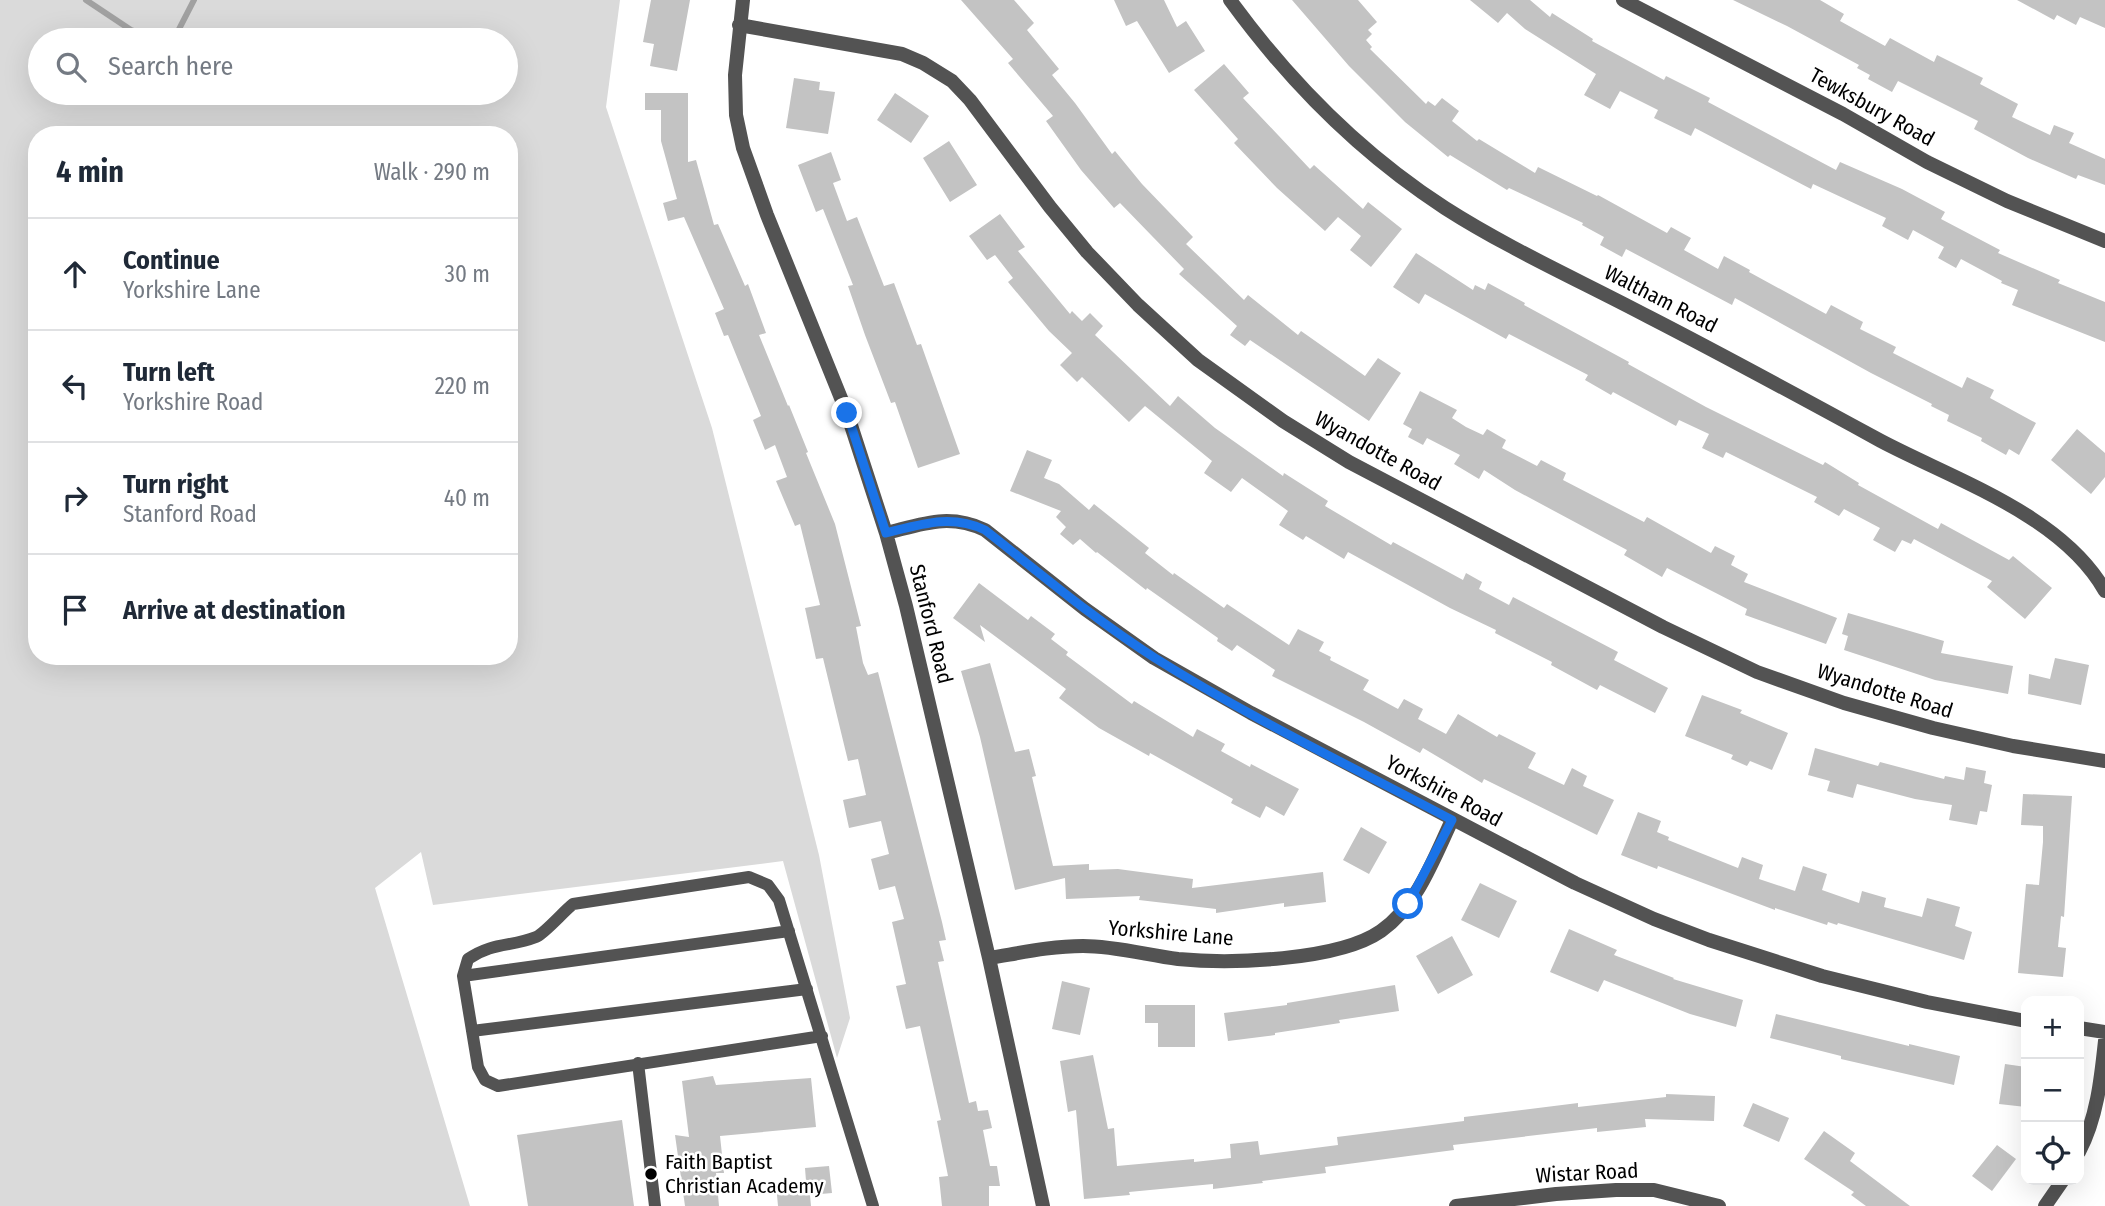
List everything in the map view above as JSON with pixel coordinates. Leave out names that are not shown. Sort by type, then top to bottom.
[{"type":"street","name":"Stanford Road","points":[[743,0],[735,75],[736,115],[743,148],[767,215],[847,413],[886,533],[906,606],[989,958],[1043,1206]]},
{"type":"street","name":"Waltham Road","points":[[1230,0],[1306,94],[1362,147],[1447,209],[1883,442],[2019,510],[2049,528],[2064,541],[2088,565],[2105,591]]},
{"type":"street","name":"Tewksbury Road","points":[[1623,0],[1843,114],[1927,162],[2007,201],[2105,242]]},
{"type":"street","name":"Wyandotte Road","points":[[739,25],[902,54],[952,81],[970,100],[1087,252],[1138,305],[1220,377],[1349,462],[1663,627],[1757,672],[1844,703],[1933,728],[2012,747],[2105,761]]},
{"type":"street","name":"Yorkshire Road","points":[[886,533],[934,521],[951,520],[971,523],[985,530],[1085,609],[1154,658],[1452,820],[1575,883],[1654,919],[1709,940],[1822,976],[1927,1002],[2021,1020]]},
{"type":"street","name":"Yorkshire Lane","points":[[989,958],[1083,946],[1180,959],[1237,961],[1309,954],[1343,947],[1382,930],[1408,904],[1452,820]]},
{"type":"street","points":[[2084,1029],[2105,1032]]},
{"type":"street","points":[[2084,1140],[2093,1119],[2101,1085],[2105,1041]]},
{"type":"street","points":[[2045,1206],[2060,1185]]},
{"type":"street","name":"Wistar Road","points":[[1456,1206],[1616,1190],[1654,1190],[1719,1206]]},
{"type":"lane","points":[[822,1036],[498,1086],[485,1080],[478,1067],[463,976],[468,959],[483,948],[538,937],[558,915],[573,904],[749,877],[768,885],[779,900],[789,930],[822,1036],[873,1206]]},
{"type":"lane","points":[[463,976],[789,930]]},
{"type":"lane","points":[[472,1031],[807,989]]},
{"type":"lane","points":[[638,1063],[655,1206]]},
{"type":"shaded area","points":[[0,0],[620,0],[606,107],[712,428],[819,855],[850,1018],[837,1058],[783,861],[433,905],[421,852],[375,888],[470,1206],[0,1206]]},
{"type":"building","points":[[651,0],[690,0],[677,71],[650,66],[654,44],[643,42]]},
{"type":"building","points":[[961,0],[1014,0],[1034,23],[1027,30],[1059,69],[1052,75],[1112,154],[1115,151],[1142,184],[1193,237],[1186,244],[1244,300],[1248,295],[1298,335],[1301,331],[1365,376],[1378,358],[1401,373],[1369,421],[1250,340],[1245,346],[1230,335],[1237,326],[1179,274],[1184,269],[1120,203],[1114,208],[1081,170],[1046,121],[1053,116],[1008,63],[1013,59]]},
{"type":"building","points":[[1114,0],[1164,0],[1177,27],[1186,21],[1205,51],[1169,73],[1137,21],[1126,26]]},
{"type":"building","points":[[1292,0],[1358,0],[1377,22],[1368,30],[1372,34],[1366,40],[1372,47],[1370,49],[1426,104],[1428,101],[1435,106],[1442,98],[1459,111],[1452,121],[1477,141],[1479,139],[1535,173],[1538,167],[1598,195],[1667,233],[1671,227],[1691,238],[1684,250],[1718,269],[1724,256],[1826,314],[1831,305],[1863,322],[1860,329],[1896,347],[1893,353],[1962,388],[1967,377],[1994,390],[1990,398],[2036,423],[2019,455],[2009,449],[2006,455],[1981,441],[1982,438],[1947,421],[1949,415],[1931,406],[1932,404],[1735,298],[1732,305],[1626,249],[1622,257],[1600,245],[1604,237],[1582,225],[1583,223],[1509,188],[1507,190],[1450,155],[1448,157],[1405,122],[1349,66]]},
{"type":"building","points":[[1470,0],[1530,0],[1550,17],[1552,13],[1593,39],[1592,41],[1664,80],[1666,76],[1710,98],[1708,102],[1836,170],[1840,162],[1902,189],[1945,212],[1941,219],[2000,250],[1998,253],[2060,280],[2058,283],[2105,302],[2105,342],[2012,305],[2018,290],[1961,259],[1956,268],[1938,258],[1944,247],[1913,230],[1908,240],[1882,226],[1886,218],[1813,184],[1811,189],[1695,128],[1691,136],[1654,118],[1658,110],[1620,91],[1610,109],[1584,95],[1596,74],[1525,29],[1507,13],[1498,23]]},
{"type":"building","points":[[1733,0],[1820,0],[1844,14],[1840,21],[1885,46],[1890,38],[1934,62],[1937,55],[1983,78],[1980,84],[2018,104],[2012,117],[2050,135],[2054,125],[2074,133],[2069,143],[2105,159],[2105,185],[2078,175],[2076,179],[2028,158],[1974,129],[1978,121],[1898,81],[1892,92],[1868,79],[1870,75],[1857,68],[1859,65]]},
{"type":"building","points":[[2017,0],[2105,0],[2105,28],[2080,17],[2076,25],[2057,15],[2054,20]]},
{"type":"building","points":[[1224,64],[1249,93],[1243,98],[1310,169],[1314,165],[1363,209],[1368,202],[1402,229],[1371,267],[1350,250],[1361,236],[1338,217],[1325,231],[1277,188],[1234,143],[1238,139],[1194,90]]},
{"type":"building","points":[[794,78],[820,82],[819,90],[835,92],[828,134],[786,128]]},
{"type":"building","points":[[645,93],[688,93],[688,162],[696,160],[714,225],[718,224],[745,286],[748,284],[766,333],[759,335],[835,524],[861,626],[856,627],[863,663],[868,675],[878,672],[942,922],[946,940],[939,941],[944,961],[938,962],[969,1103],[976,1101],[978,1111],[988,1110],[992,1128],[983,1130],[990,1166],[997,1166],[1000,1186],[989,1186],[989,1206],[942,1206],[939,1177],[948,1176],[937,1121],[941,1120],[920,1026],[906,1029],[896,986],[906,984],[892,922],[904,919],[895,886],[879,890],[871,859],[889,854],[881,821],[849,828],[843,800],[866,795],[858,759],[848,761],[823,658],[816,659],[805,608],[820,605],[800,524],[795,526],[776,481],[787,477],[775,445],[765,450],[753,420],[761,416],[728,335],[724,336],[715,313],[724,309],[684,217],[668,221],[663,203],[677,199],[661,141],[661,110],[645,110]]},
{"type":"building","points":[[895,93],[929,116],[911,143],[877,120]]},
{"type":"building","points":[[949,141],[977,185],[950,202],[923,158]]},
{"type":"building","points":[[831,152],[841,180],[833,183],[847,221],[857,217],[884,286],[894,283],[917,345],[921,344],[960,454],[918,468],[895,402],[891,403],[865,335],[848,286],[853,285],[823,209],[816,212],[798,165]]},
{"type":"building","points":[[1000,214],[1025,247],[1018,251],[1070,314],[1072,311],[1082,321],[1090,313],[1103,326],[1095,335],[1170,406],[1178,396],[1215,428],[1283,476],[1284,473],[1328,501],[1325,506],[1391,545],[1393,542],[1463,580],[1466,573],[1482,582],[1479,589],[1509,605],[1513,597],[1618,652],[1614,660],[1668,688],[1655,713],[1600,685],[1597,690],[1551,665],[1552,662],[1495,633],[1496,630],[1348,552],[1344,559],[1306,536],[1303,540],[1279,525],[1288,511],[1242,478],[1231,492],[1204,473],[1212,461],[1145,406],[1129,422],[1082,377],[1077,382],[1060,365],[1072,353],[1049,331],[1008,282],[1013,278],[995,255],[987,260],[969,236]]},
{"type":"building","points":[[1416,253],[1473,290],[1475,285],[1485,290],[1488,283],[1706,407],[1823,465],[1825,462],[1859,483],[1858,485],[1938,529],[1941,523],[2009,560],[2013,556],[2052,588],[2025,619],[1987,587],[1992,581],[1914,539],[1911,544],[1902,540],[1895,552],[1873,540],[1880,528],[1844,509],[1839,516],[1814,502],[1817,497],[1726,452],[1723,458],[1702,448],[1709,434],[1679,420],[1676,426],[1613,392],[1611,395],[1585,380],[1588,375],[1509,334],[1506,339],[1425,294],[1419,304],[1393,287]]},
{"type":"building","points":[[1420,391],[1457,410],[1452,418],[1466,427],[1483,435],[1487,429],[1506,440],[1502,448],[1537,466],[1541,460],[1566,473],[1563,480],[1644,522],[1647,517],[1711,553],[1715,546],[1735,556],[1731,565],[1748,574],[1744,582],[1837,618],[1826,644],[1745,615],[1747,609],[1667,568],[1662,577],[1624,555],[1627,550],[1515,490],[1484,470],[1479,479],[1454,464],[1460,455],[1427,438],[1423,445],[1408,437],[1412,429],[1403,424]]},
{"type":"building","points":[[2077,429],[2105,453],[2105,477],[2091,494],[2051,460]]},
{"type":"building","points":[[1027,450],[1052,460],[1044,478],[1059,484],[1089,510],[1094,504],[1149,548],[1145,553],[1173,575],[1174,573],[1224,608],[1227,604],[1289,645],[1298,629],[1324,642],[1319,651],[1331,657],[1330,660],[1369,680],[1363,690],[1398,709],[1404,699],[1423,709],[1418,719],[1446,734],[1458,714],[1497,737],[1499,734],[1536,753],[1528,768],[1564,785],[1572,768],[1587,776],[1583,786],[1614,800],[1597,835],[1484,779],[1482,783],[1423,748],[1420,753],[1272,676],[1275,670],[1237,645],[1232,651],[1217,641],[1218,638],[1147,588],[1146,590],[1080,539],[1073,545],[1060,534],[1066,527],[1056,517],[1061,511],[1010,491]]},
{"type":"building","points":[[979,583],[1028,620],[1031,616],[1055,634],[1051,639],[1068,652],[1066,655],[1132,704],[1134,701],[1193,737],[1197,729],[1225,744],[1221,751],[1299,789],[1284,816],[1266,806],[1260,818],[1231,803],[1233,799],[1099,728],[1059,698],[1066,689],[980,625],[985,642],[953,618]]},
{"type":"building","points":[[1848,613],[1944,641],[1941,653],[2013,666],[2008,694],[1935,680],[1844,650],[1848,636],[1842,634]]},
{"type":"building","points":[[2055,658],[2089,665],[2081,705],[2028,694],[2029,674],[2050,679]]},
{"type":"building","points":[[990,663],[1015,752],[1029,749],[1036,776],[1032,777],[1053,866],[1089,864],[1089,870],[1118,869],[1193,879],[1192,888],[1323,872],[1326,902],[1284,907],[1284,903],[1216,913],[1216,909],[1139,900],[1140,896],[1066,899],[1065,878],[1015,890],[980,737],[961,671]]},
{"type":"building","points":[[1702,695],[1742,710],[1740,713],[1788,733],[1772,770],[1750,761],[1747,766],[1731,759],[1733,755],[1685,736]]},
{"type":"building","points":[[1815,748],[1878,766],[1880,762],[1944,779],[1945,776],[1964,780],[1966,767],[1986,771],[1984,783],[1992,785],[1987,812],[1980,811],[1977,825],[1949,820],[1952,805],[1915,799],[1857,784],[1853,798],[1827,791],[1830,781],[1808,775]]},
{"type":"building","points":[[2023,794],[2072,796],[2064,917],[2061,916],[2058,947],[2066,948],[2063,977],[2018,973],[2026,884],[2039,885],[2043,842],[2043,826],[2021,825]]},
{"type":"building","points":[[1638,812],[1661,821],[1657,832],[1669,837],[1668,840],[1738,868],[1742,857],[1763,865],[1759,879],[1795,891],[1803,866],[1827,874],[1822,890],[1859,903],[1862,891],[1886,898],[1884,907],[1922,917],[1927,898],[1960,907],[1955,926],[1972,932],[1964,960],[1838,923],[1828,922],[1827,925],[1775,910],[1621,855]]},
{"type":"building","points":[[1361,827],[1387,842],[1369,874],[1343,860]]},
{"type":"building","points":[[1480,883],[1517,901],[1499,938],[1461,920]]},
{"type":"building","points":[[1569,929],[1617,950],[1614,955],[1673,979],[1743,1000],[1736,1027],[1690,1014],[1604,980],[1598,992],[1550,972]]},
{"type":"building","points":[[1452,936],[1473,975],[1438,994],[1416,956]]},
{"type":"building","points":[[1062,981],[1090,988],[1080,1035],[1052,1029]]},
{"type":"building","points":[[1395,985],[1399,1011],[1339,1020],[1340,1023],[1275,1035],[1228,1041],[1224,1013],[1287,1005]]},
{"type":"building","points":[[1145,1005],[1195,1005],[1195,1047],[1158,1047],[1158,1023],[1145,1023]]},
{"type":"building","points":[[1776,1014],[1960,1056],[1954,1085],[1841,1059],[1841,1056],[1770,1038]]},
{"type":"building","points":[[1093,1055],[1108,1129],[1114,1128],[1117,1166],[1231,1158],[1230,1144],[1258,1141],[1260,1155],[1338,1145],[1337,1137],[1464,1121],[1464,1117],[1578,1103],[1578,1107],[1666,1097],[1666,1094],[1715,1096],[1714,1121],[1645,1119],[1646,1127],[1597,1132],[1597,1128],[1453,1145],[1454,1150],[1325,1167],[1326,1173],[1262,1181],[1263,1183],[1213,1189],[1213,1184],[1084,1199],[1076,1110],[1068,1112],[1060,1061]]},
{"type":"building","points":[[2005,1064],[2021,1066],[2021,1106],[1999,1104]]},
{"type":"building","points":[[713,1076],[716,1085],[811,1078],[816,1127],[720,1136],[724,1173],[716,1173],[719,1206],[685,1206],[675,1135],[689,1137],[682,1081]]},
{"type":"building","points":[[1753,1103],[1789,1118],[1779,1142],[1743,1126]]},
{"type":"building","points":[[622,1120],[634,1206],[528,1206],[517,1135]]},
{"type":"building","points":[[1824,1131],[1855,1153],[1850,1161],[1910,1206],[1866,1206],[1851,1195],[1854,1192],[1804,1159]]},
{"type":"building","points":[[1997,1145],[2016,1159],[1992,1191],[1972,1176]]},
{"type":"building","points":[[829,1166],[832,1193],[810,1195],[811,1206],[778,1206],[776,1184],[806,1181],[805,1168]]},
{"type":"waterway","points":[[86,0],[128,28]]},
{"type":"waterway","points":[[180,28],[194,0]]},
{"type":"place","name":"Faith Baptist Christian Academy","points":[[651,1174]]},
{"type":"route","points":[[847,413],[886,533],[934,521],[951,520],[971,523],[985,530],[1085,609],[1154,658],[1452,820],[1408,904]]}]
